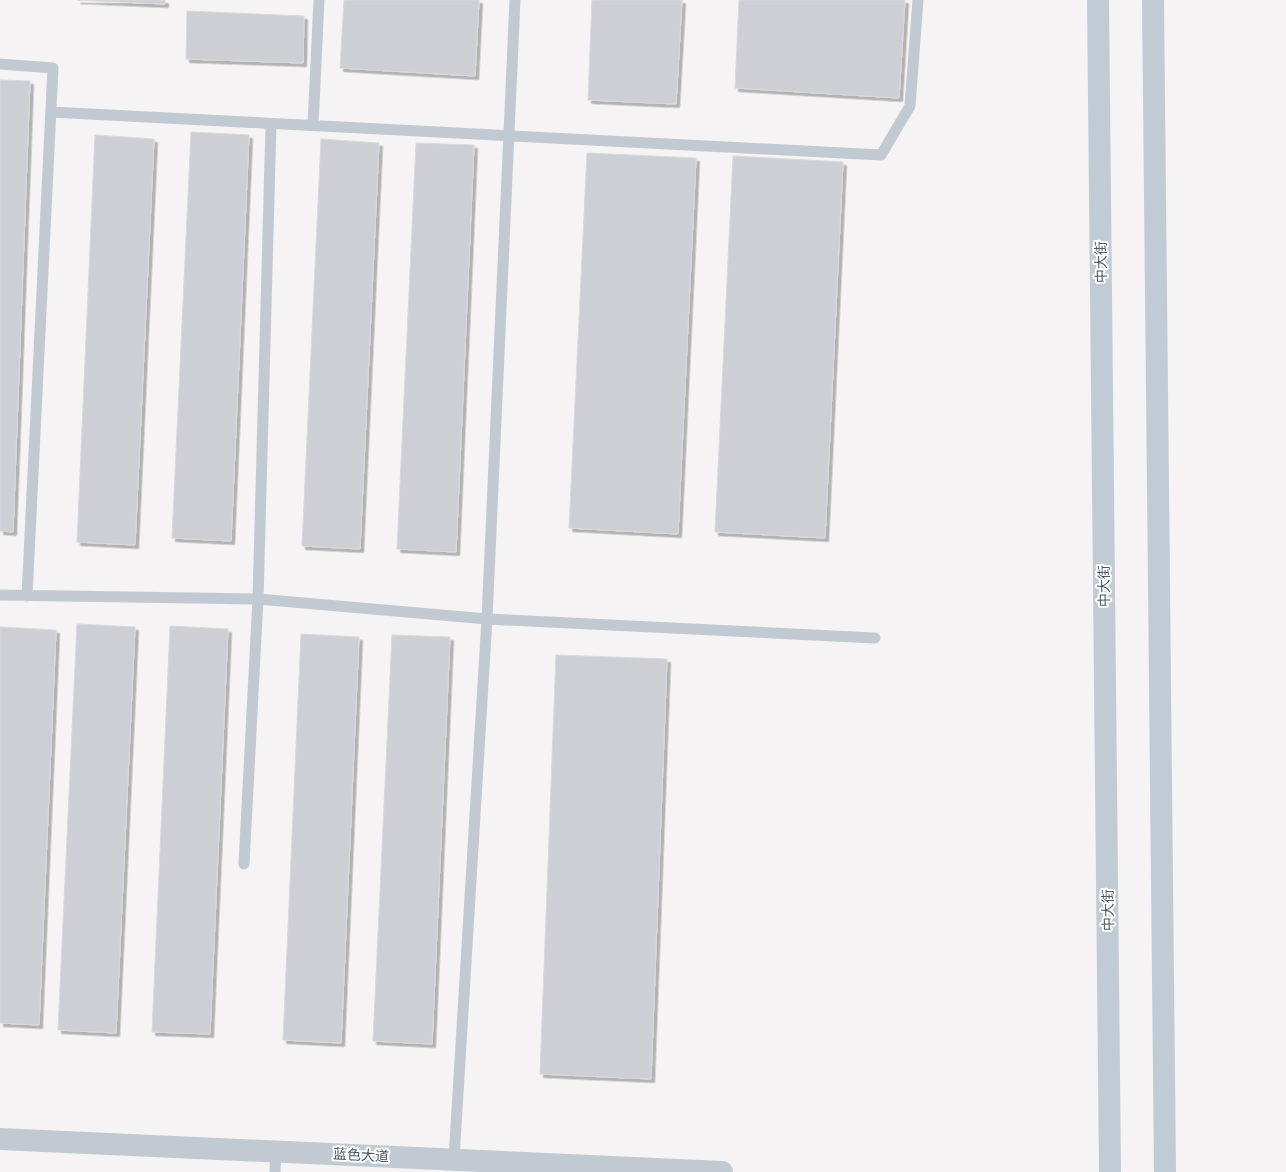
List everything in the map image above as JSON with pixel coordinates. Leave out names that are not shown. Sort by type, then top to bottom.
[{"type":"street","name":"中大街","points":[[1098,0],[1110,1172]]},
{"type":"street","points":[[1153,0],[1165,1172]]},
{"type":"street","name":"蓝色大道","points":[[0,1139],[275,1162],[454,1159],[722,1172]]},
{"type":"lane","points":[[313,126],[319,0]]},
{"type":"lane","points":[[454,1159],[487,619],[515,0]]},
{"type":"lane","points":[[51,112],[881,155],[910,106],[918,0]]},
{"type":"lane","points":[[0,64],[53,68],[27,596]]},
{"type":"lane","points":[[244,864],[258,599],[271,124]]},
{"type":"lane","points":[[0,595],[258,599],[487,619],[875,638]]},
{"type":"building","points":[[77,0],[165,0],[165,4]]},
{"type":"building","points":[[344,0],[479,0],[475,76],[340,68]]},
{"type":"building","points":[[592,0],[682,0],[676,104],[588,100]]},
{"type":"building","points":[[739,0],[905,0],[899,98],[735,88]]},
{"type":"building","points":[[187,11],[304,16],[303,63],[186,59]]},
{"type":"building","points":[[0,80],[30,81],[13,532],[0,531]]},
{"type":"building","points":[[191,132],[249,135],[231,541],[172,538]]},
{"type":"building","points":[[95,135],[154,139],[135,545],[77,542]]},
{"type":"building","points":[[321,139],[379,143],[360,549],[302,546]]},
{"type":"building","points":[[416,143],[474,145],[456,552],[397,549]]},
{"type":"building","points":[[587,153],[696,158],[678,534],[569,528]]},
{"type":"building","points":[[733,156],[843,162],[825,538],[715,532]]},
{"type":"building","points":[[77,624],[135,627],[116,1033],[58,1030]]},
{"type":"building","points":[[170,626],[228,629],[210,1034],[152,1032]]},
{"type":"building","points":[[0,627],[56,630],[39,1025],[0,1023]]},
{"type":"building","points":[[301,634],[359,637],[341,1043],[283,1040]]},
{"type":"building","points":[[392,635],[450,637],[432,1044],[373,1041]]},
{"type":"building","points":[[556,655],[667,659],[651,1079],[540,1074]]}]
